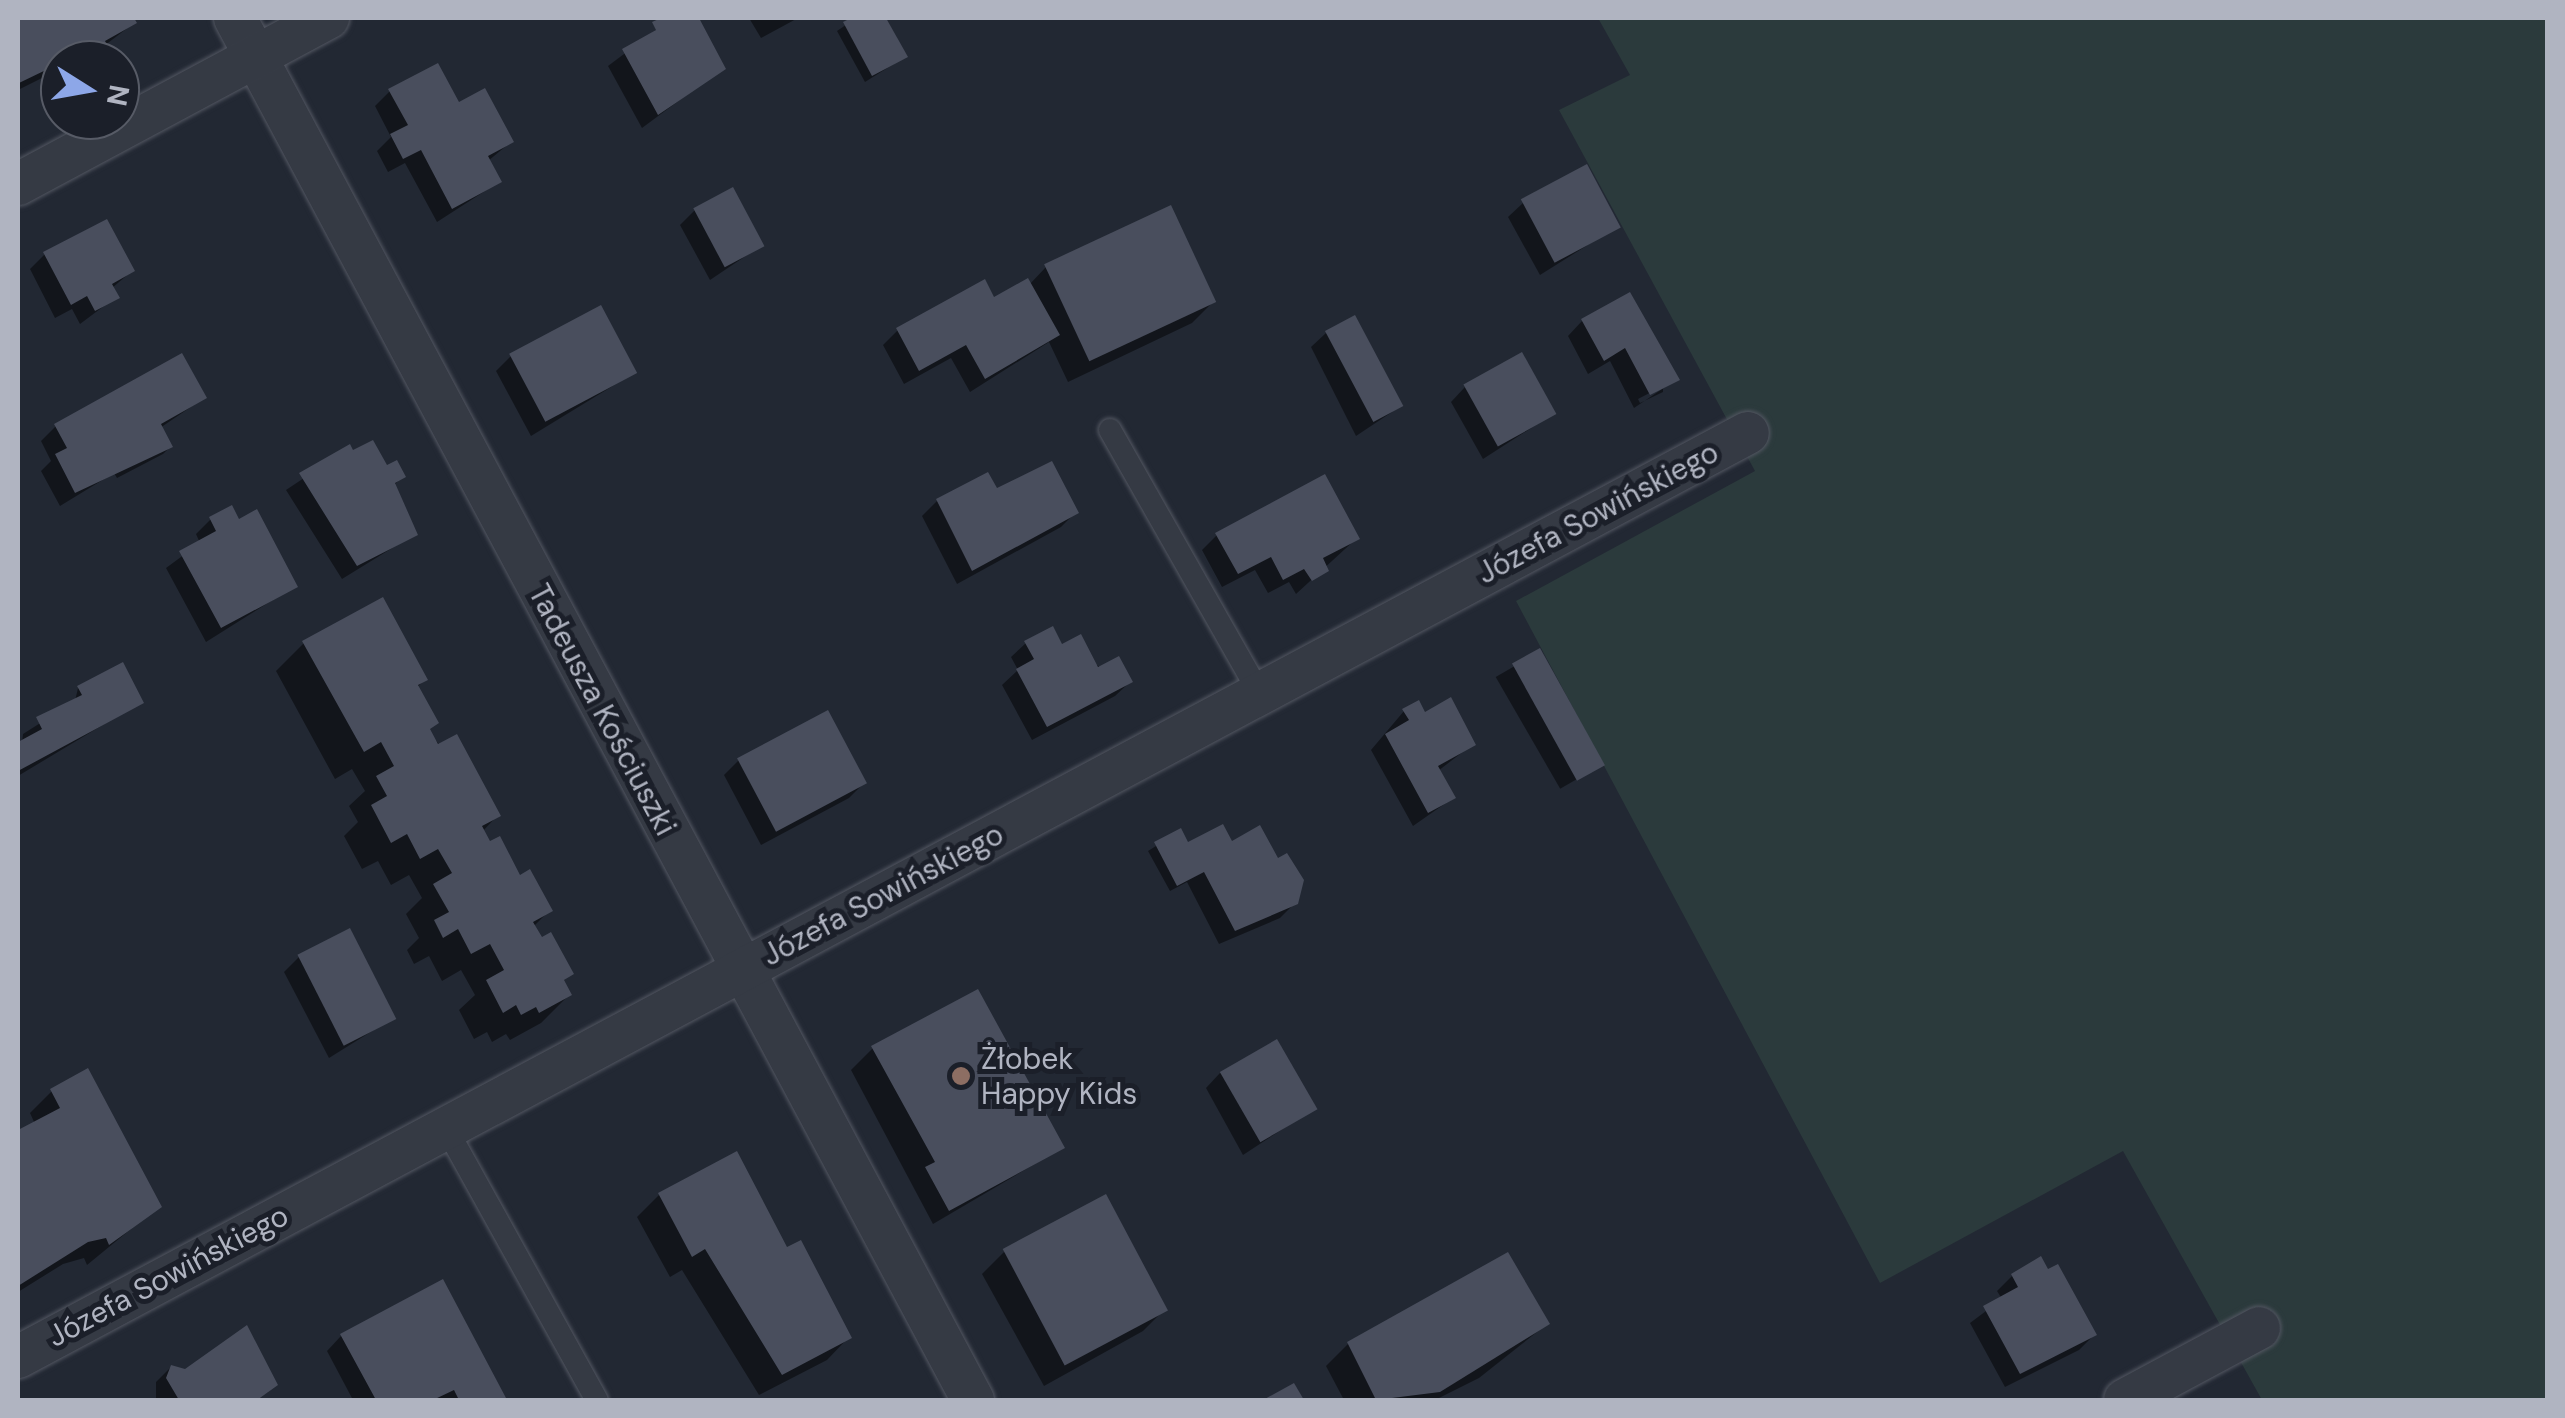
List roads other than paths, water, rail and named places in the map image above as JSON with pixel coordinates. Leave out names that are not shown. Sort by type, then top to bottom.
[{"type":"street","name":"Tadeusza Kościuszki","points":[[235,18],[972,1400]]},
{"type":"street","points":[[18,184],[328,18]]},
{"type":"street","name":"Józefa Sowińskiego","points":[[18,1356],[1748,433]]},
{"type":"street","points":[[2125,1400],[2259,1328]]},
{"type":"lane","points":[[1110,430],[1260,694]]},
{"type":"lane","points":[[446,1128],[597,1400]]},
{"type":"place","name":"Żłobek Happy Kids","points":[[961,1076]]}]
